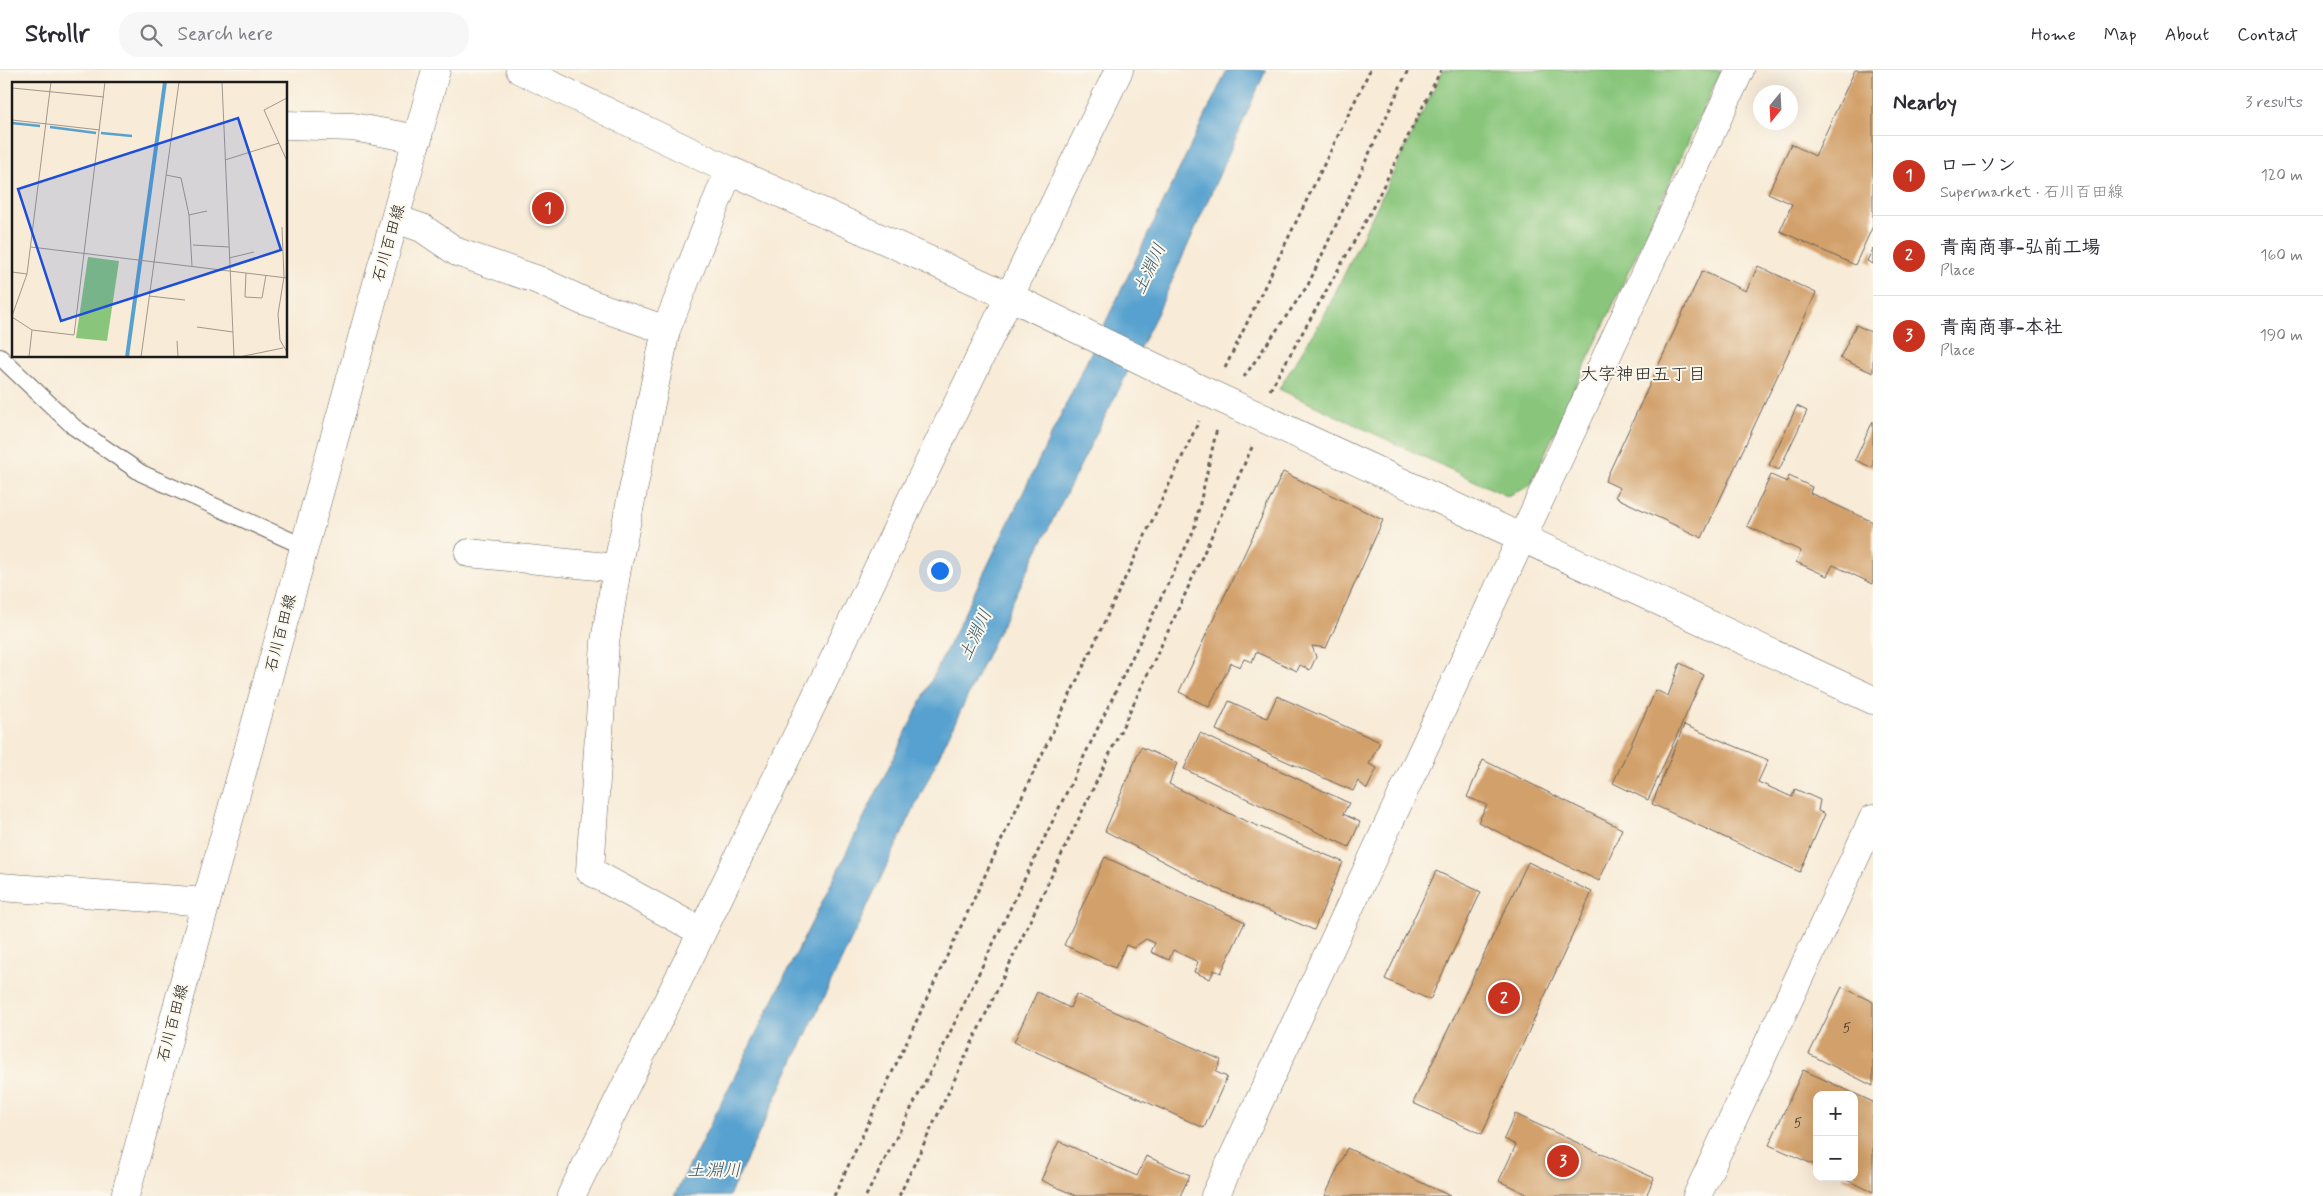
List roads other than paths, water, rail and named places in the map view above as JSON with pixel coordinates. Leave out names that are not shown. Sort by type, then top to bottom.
[{"type":"street","name":"石川百田線","points":[[125,1196],[436,70]]},
{"type":"street","points":[[520,70],[728,170],[1011,297],[1206,392],[1873,700]]},
{"type":"street","points":[[571,1196],[702,932],[1011,297],[1119,70]]},
{"type":"street","points":[[1214,1196],[1740,70]]},
{"type":"street","points":[[288,125],[353,127],[418,138]]},
{"type":"street","points":[[702,932],[590,871],[605,642],[617,568],[666,330],[728,170]]},
{"type":"street","points":[[396,219],[422,228],[457,252],[538,280],[582,301],[666,330]]},
{"type":"street","points":[[468,553],[617,568]]},
{"type":"street","points":[[1697,1196],[1873,819]]},
{"type":"street","points":[[0,887],[206,902]]},
{"type":"lane","points":[[0,357],[74,427],[141,473],[305,548]]},
{"type":"water","name":"土淵川","points":[[1227,70],[1266,70],[1158,312],[1034,557],[729,1196],[674,1196],[954,634]]},
{"type":"place","name":"ローソン","points":[[548,208]]},
{"type":"place","name":"青南商事-弘前工場","points":[[1504,998]]},
{"type":"place","name":"青南商事-本社","points":[[1563,1161]]},
{"type":"district","name":"大字神田五丁目","points":[[1643,375]]}]
